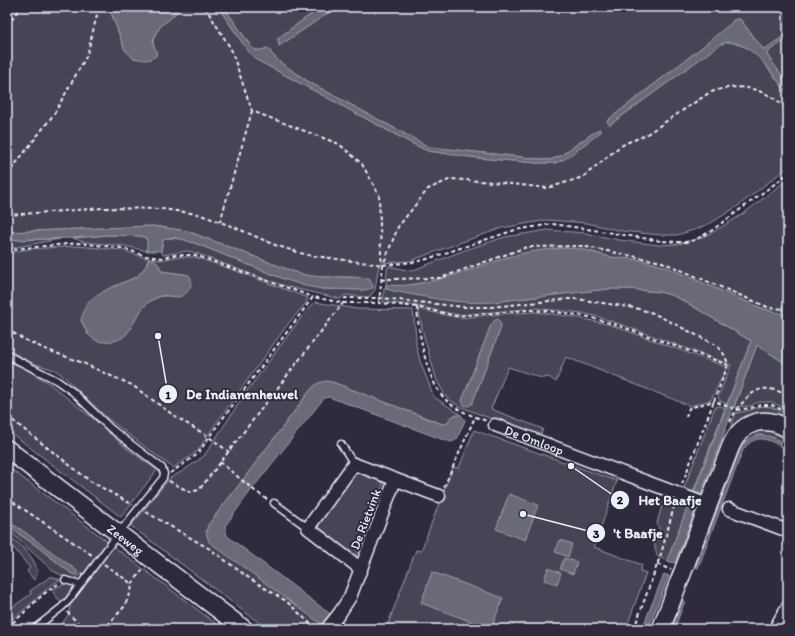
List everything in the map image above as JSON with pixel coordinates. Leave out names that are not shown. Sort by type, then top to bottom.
[{"type":"street","points":[[661,629],[732,442],[740,431],[754,423],[768,421],[788,429]]},
{"type":"street","name":"De Omloop","points":[[495,424],[708,505]]},
{"type":"street","name":"Zeeweg","points":[[7,449],[244,629]]},
{"type":"street","name":"De Rietvink","points":[[354,464],[440,496]]},
{"type":"street","points":[[308,528],[354,464]]},
{"type":"street","name":"De Rietvink","points":[[327,629],[350,597],[395,480]]},
{"type":"street","points":[[729,509],[788,531]]},
{"type":"street","name":"De Rietvink","points":[[308,528],[361,569]]},
{"type":"street","points":[[775,629],[788,606]]},
{"type":"lane","points":[[7,355],[56,380],[73,392],[110,428],[162,468],[164,474],[164,478],[118,534],[75,592],[62,607],[34,629]]},
{"type":"lane","points":[[341,444],[354,464]]},
{"type":"lane","points":[[274,503],[308,528]]},
{"type":"lane","points":[[65,580],[80,584]]},
{"type":"path","points":[[7,25],[22,7]]},
{"type":"path","points":[[7,175],[54,114],[86,55],[99,7]]},
{"type":"path","points":[[206,7],[232,49],[252,111],[220,222]]},
{"type":"path","points":[[379,303],[383,265],[398,227],[428,189],[451,179],[548,188],[583,177],[618,148],[644,136],[709,93],[725,88],[742,87],[762,92],[778,101],[788,111]]},
{"type":"path","points":[[252,111],[339,144],[362,164],[380,195],[381,255],[383,265]]},
{"type":"path","points":[[7,215],[103,208],[163,209],[198,214],[234,227],[275,245],[307,255],[383,265],[424,260],[515,230],[552,224],[661,241],[686,242],[694,240],[711,231],[788,174]]},
{"type":"path","points":[[7,251],[78,243],[123,248],[146,256],[162,258],[175,255],[195,255],[313,297],[343,303],[379,303],[417,307],[459,317],[528,310],[588,317],[617,325],[728,365]]},
{"type":"path","points":[[381,280],[440,278],[527,247],[582,246],[662,262],[770,308],[788,309]]},
{"type":"path","points":[[313,297],[208,437],[198,454],[164,478],[190,492],[199,490],[343,303],[345,298],[380,298],[466,307],[491,307],[577,299],[644,310],[660,315],[716,345],[725,355],[728,365],[672,512],[661,554],[634,629]]},
{"type":"path","points":[[417,307],[419,329],[424,354],[434,384],[444,399],[451,404],[475,417],[495,424]]},
{"type":"path","points":[[7,329],[44,349],[83,363],[132,385],[176,417],[229,452]]},
{"type":"path","points":[[686,417],[689,408],[714,401],[737,410],[748,397],[759,389],[770,388],[788,396]]},
{"type":"path","points":[[7,416],[90,482],[210,549],[249,578],[286,601],[316,629]]},
{"type":"path","points":[[440,496],[475,417]]},
{"type":"path","points":[[220,462],[274,503]]},
{"type":"path","points":[[7,498],[132,584]]},
{"type":"path","points":[[102,629],[106,627],[124,607],[131,592],[132,584],[144,567]]},
{"type":"path","points":[[7,627],[48,590],[65,580]]},
{"type":"path","points":[[62,607],[84,629]]},
{"type":"shaded area","points":[[15,7],[109,7],[125,50],[157,51],[153,43],[155,35],[158,29],[174,15],[178,7],[218,7],[248,51],[257,60],[428,151],[478,158],[555,163],[600,129],[560,156],[549,160],[429,147],[309,82],[281,63],[266,48],[256,50],[252,48],[224,7],[321,7],[278,38],[279,46],[337,7],[723,7],[726,11],[730,7],[788,7],[788,33],[765,49],[763,49],[740,19],[733,20],[731,24],[608,120],[608,122],[611,124],[715,48],[723,43],[730,42],[748,48],[759,57],[788,94],[788,167],[738,206],[711,223],[697,229],[677,235],[661,235],[621,231],[587,223],[547,220],[502,228],[410,261],[380,263],[375,290],[368,297],[344,295],[341,299],[288,287],[187,251],[163,255],[161,251],[163,240],[165,238],[182,239],[284,279],[322,289],[364,290],[354,277],[316,277],[300,274],[187,231],[153,226],[7,232],[7,16]]},
{"type":"shaded area","points":[[788,38],[788,84],[767,55],[769,51]]},
{"type":"shaded area","points":[[788,179],[788,314],[782,314],[761,308],[666,267],[641,260],[610,257],[581,249],[508,257],[475,269],[431,281],[404,286],[386,285],[387,269],[389,266],[411,271],[465,250],[505,237],[547,230],[585,233],[619,240],[659,245],[678,244],[700,238],[715,231],[743,214]]},
{"type":"shaded area","points":[[108,235],[144,237],[147,240],[147,251],[125,246],[84,242],[73,238]]},
{"type":"shaded area","points":[[60,239],[7,249],[7,240]]},
{"type":"shaded area","points":[[77,246],[122,250],[149,258],[146,266],[137,277],[106,290],[81,320],[88,335],[128,332],[140,311],[148,302],[161,296],[179,297],[184,274],[161,271],[159,265],[152,259],[161,260],[175,257],[195,257],[308,298],[306,303],[288,324],[207,436],[198,451],[173,468],[107,418],[55,370],[32,363],[7,349],[7,253],[29,249]]},
{"type":"shaded area","points":[[384,289],[421,296],[496,302],[608,289],[660,292],[684,301],[751,341],[727,404],[720,401],[718,397],[731,365],[599,317],[582,313],[535,308],[461,315],[453,314],[412,305],[383,302]]},
{"type":"shaded area","points":[[315,302],[357,309],[413,310],[416,345],[420,361],[434,397],[461,415],[452,417],[447,423],[442,424],[332,382],[312,388],[208,525],[324,626],[321,629],[270,629],[258,622],[130,525],[137,519],[170,478],[204,456],[247,391],[303,315]]},
{"type":"shaded area","points":[[418,309],[460,318],[536,312],[575,317],[611,325],[724,366],[726,369],[711,400],[690,406],[566,357],[556,382],[549,377],[542,378],[508,367],[491,409],[543,429],[539,438],[459,406],[446,397],[437,381],[424,337]],"holes":[[[491,325],[501,327],[472,404],[462,401]]]},
{"type":"shaded area","points":[[757,345],[788,365],[788,410],[772,402],[759,402],[750,406],[734,407]]},
{"type":"shaded area","points":[[7,361],[24,368],[50,384],[101,425],[126,448],[157,470],[121,517],[7,430]]},
{"type":"shaded area","points":[[720,406],[725,408],[693,492],[684,488],[715,407]]},
{"type":"shaded area","points":[[760,406],[771,407],[787,414],[788,424],[757,418],[705,495],[736,413],[751,410]]},
{"type":"shaded area","points":[[766,428],[788,436],[788,447],[775,438],[759,435],[740,449],[695,567],[689,565],[711,524],[717,506],[715,504],[744,436]]},
{"type":"shaded area","points":[[474,430],[617,481],[594,547],[642,565],[640,571],[646,573],[626,629],[386,629],[416,550],[421,551],[453,467],[459,468]]},
{"type":"shaded area","points":[[7,466],[108,542],[84,574],[70,579],[53,571],[7,529],[7,526],[34,544],[72,574],[7,521]]},
{"type":"shaded area","points":[[356,472],[384,482],[355,558],[313,528]]},
{"type":"shaded area","points":[[663,502],[680,504],[687,508],[667,561],[657,556],[654,543],[662,536],[657,523]]},
{"type":"shaded area","points":[[7,535],[24,548],[34,561],[37,574],[34,580],[27,571],[30,568],[7,540]]},
{"type":"shaded area","points":[[113,546],[223,629],[58,629],[69,614],[70,605]]},
{"type":"shaded area","points":[[50,577],[60,580],[53,584],[7,623],[7,611],[31,594],[30,591]]},
{"type":"shaded area","points":[[64,584],[73,585],[75,587],[69,596],[61,601],[53,592],[55,588]]},
{"type":"water","points":[[109,7],[178,7],[174,15],[158,29],[155,35],[153,45],[157,51],[156,56],[145,60],[133,58],[125,50]]},
{"type":"water","points":[[218,7],[224,7],[252,48],[262,50],[268,48],[281,63],[309,82],[429,147],[549,160],[560,156],[599,129],[601,132],[565,159],[555,163],[478,158],[428,151],[257,60],[248,51]]},
{"type":"water","points":[[321,7],[337,7],[279,46],[278,38]]},
{"type":"water","points":[[736,19],[740,19],[763,49],[788,33],[788,38],[769,51],[767,55],[788,84],[788,94],[770,70],[755,54],[738,44],[727,42],[717,47],[611,124],[607,122],[608,120]]},
{"type":"water","points":[[153,226],[187,231],[308,276],[369,278],[373,288],[364,290],[322,289],[305,286],[197,244],[175,238],[167,238],[163,240],[161,251],[147,251],[146,238],[141,236],[108,235],[73,238],[7,240],[7,232]]},
{"type":"water","points":[[563,248],[581,249],[610,257],[641,260],[666,267],[761,308],[782,314],[788,314],[788,365],[757,345],[701,494],[694,492],[751,341],[684,301],[660,292],[608,289],[480,303],[436,299],[393,291],[385,288],[386,285],[417,284],[433,281],[522,253]]},
{"type":"water","points":[[149,258],[157,263],[161,271],[189,275],[191,278],[191,285],[189,289],[186,293],[180,296],[161,296],[150,301],[142,310],[126,335],[122,338],[104,342],[92,338],[81,320],[86,305],[89,301],[106,290],[137,277],[146,266]]},
{"type":"water","points":[[498,319],[501,327],[472,404],[467,406],[464,405],[462,401],[491,325]]},
{"type":"water","points":[[326,381],[442,424],[447,423],[451,417],[456,415],[461,415],[465,420],[457,439],[452,442],[329,397],[324,398],[252,489],[225,526],[227,536],[350,629],[327,629],[209,542],[206,532],[208,525],[312,388],[318,383]]},
{"type":"water","points":[[759,435],[768,436],[778,440],[788,447],[788,452],[777,444],[765,439],[754,440],[743,450],[698,568],[695,567],[740,449],[748,440]]},
{"type":"water","points":[[509,494],[538,505],[525,540],[496,529]]},
{"type":"water","points":[[687,508],[695,511],[675,563],[667,561]]},
{"type":"water","points":[[7,521],[22,530],[75,569],[78,572],[76,575],[72,574],[34,544],[7,526]]},
{"type":"water","points":[[560,540],[572,544],[568,557],[555,552]]},
{"type":"water","points":[[564,558],[577,562],[573,574],[560,569]]},
{"type":"water","points":[[548,568],[561,573],[557,584],[544,580]]},
{"type":"water","points":[[432,572],[503,598],[491,629],[421,603]]},
{"type":"water","points":[[664,574],[669,576],[648,629],[642,629]]},
{"type":"water","points":[[682,599],[685,601],[674,629],[670,629]]},
{"type":"place","name":"De Indianenheuvel","points":[[158,336]]},
{"type":"place","name":"Het Baafje","points":[[571,466]]},
{"type":"place","name":"'t Baafje","points":[[523,514]]}]
